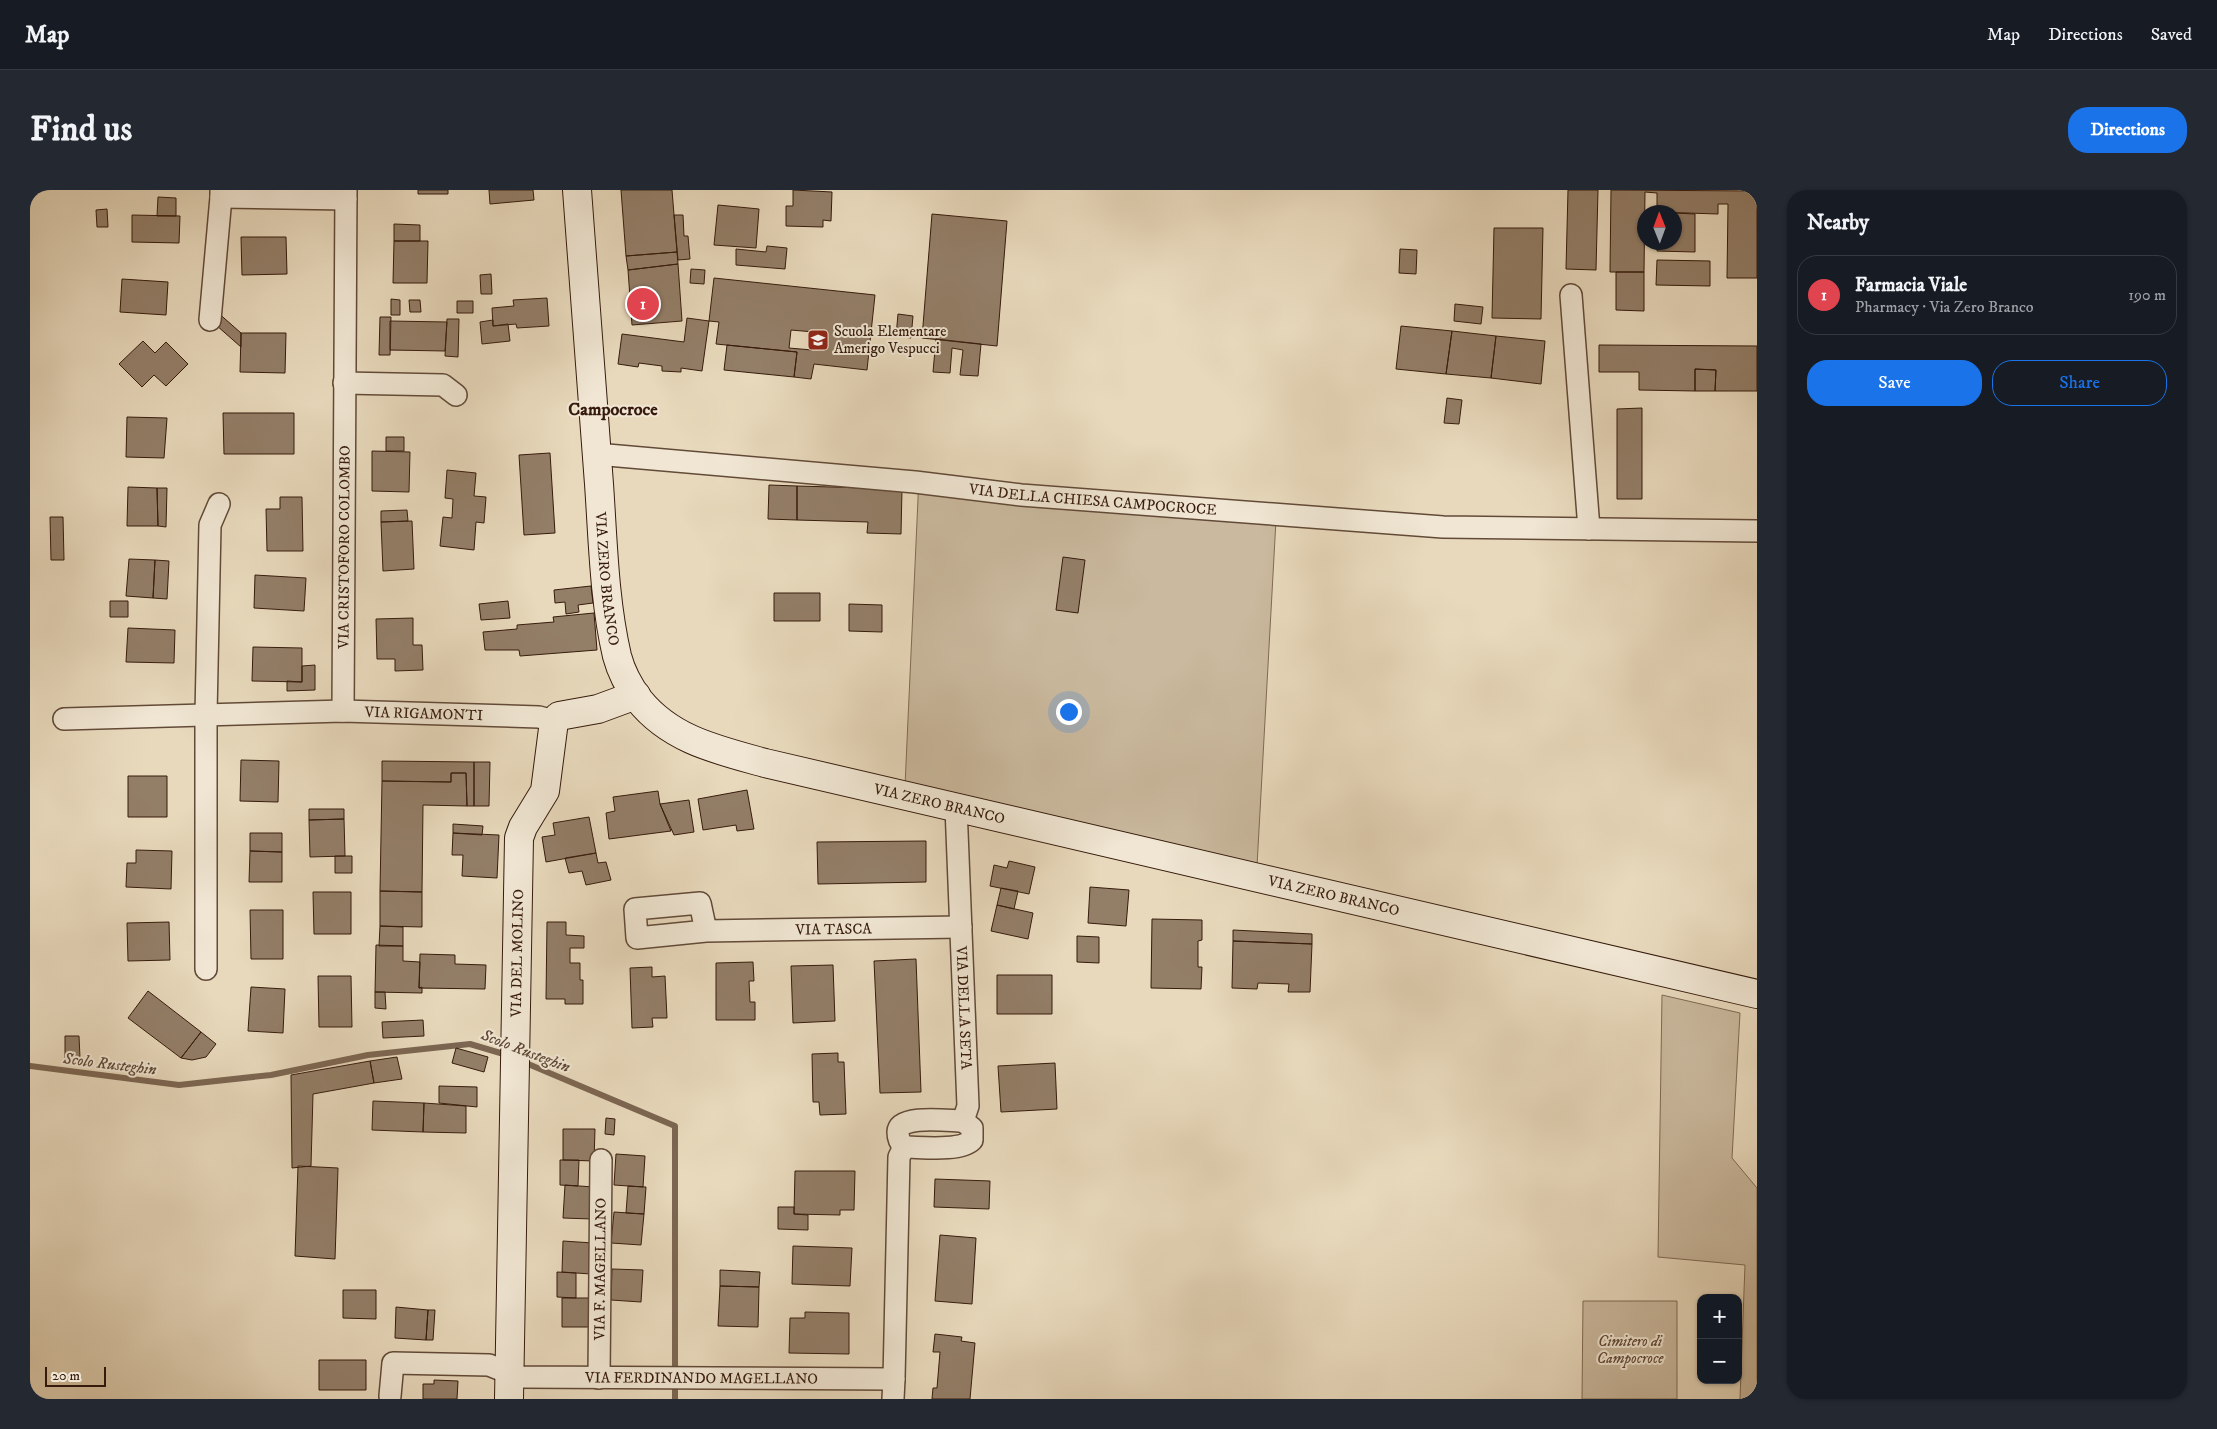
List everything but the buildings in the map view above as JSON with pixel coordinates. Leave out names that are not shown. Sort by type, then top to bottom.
[{"type":"street","name":"VIA ZERO BRANCO","points":[[577,190],[596,454],[613,630],[618,658],[636,695],[667,727],[706,746],[765,763],[1757,994]]},
{"type":"street","name":"VIA CRISTOFORO COLOMBO","points":[[210,320],[221,193],[346,195],[343,711]]},
{"type":"street","points":[[1571,295],[1589,529]]},
{"type":"street","points":[[344,383],[443,385],[456,395]]},
{"type":"street","name":"VIA DELLA CHIESA CAMPOCROCE","points":[[596,454],[915,482],[949,488],[1443,528],[1757,531]]},
{"type":"street","points":[[206,969],[206,714],[210,525],[219,504]]},
{"type":"street","name":"VIA RIGAMONTI","points":[[64,719],[343,711],[539,717],[554,721],[559,716],[598,709],[636,695]]},
{"type":"street","name":"VIA DEL MOLINO","points":[[509,1386],[519,838],[523,826],[544,791],[554,721]]},
{"type":"street","name":"VIA DELLA SETA","points":[[956,807],[968,1106],[963,1121]]},
{"type":"street","name":"VIA TASCA","points":[[706,931],[961,926]]},
{"type":"street","name":"VIA FERDINANDO MAGELLANO","points":[[509,1386],[519,1377],[703,1377],[893,1389],[899,1157],[904,1147],[958,1147],[967,1145],[972,1140],[972,1128],[963,1121]]},
{"type":"street","name":"VIA F. MAGELLANO","points":[[599,1378],[601,1160]]},
{"type":"street","points":[[390,1396],[393,1363],[489,1365],[509,1386]]},
{"type":"green space","points":[[919,477],[1276,520],[1257,866],[905,786]]},
{"type":"green space","points":[[1662,995],[1740,1013],[1732,1158],[1757,1188],[1757,1399],[1740,1399],[1745,1265],[1658,1257]]},
{"type":"green space","name":"Cimitero di Campocroce","points":[[1583,1301],[1677,1301],[1677,1399],[1582,1399]]},
{"type":"waterway","name":"Scolo Rusteghin","points":[[30,1066],[179,1085],[271,1075],[368,1055],[470,1044],[507,1055]]},
{"type":"waterway","name":"Scolo Rusteghin","points":[[521,1061],[675,1126],[675,1399]]},
{"type":"place","name":"Farmacia Viale","points":[[643,304]]},
{"type":"place","name":"Scuola Elementare Amerigo Vespucci","points":[[818,340]]},
{"type":"district","name":"Campocroce","points":[[613,409]]}]
